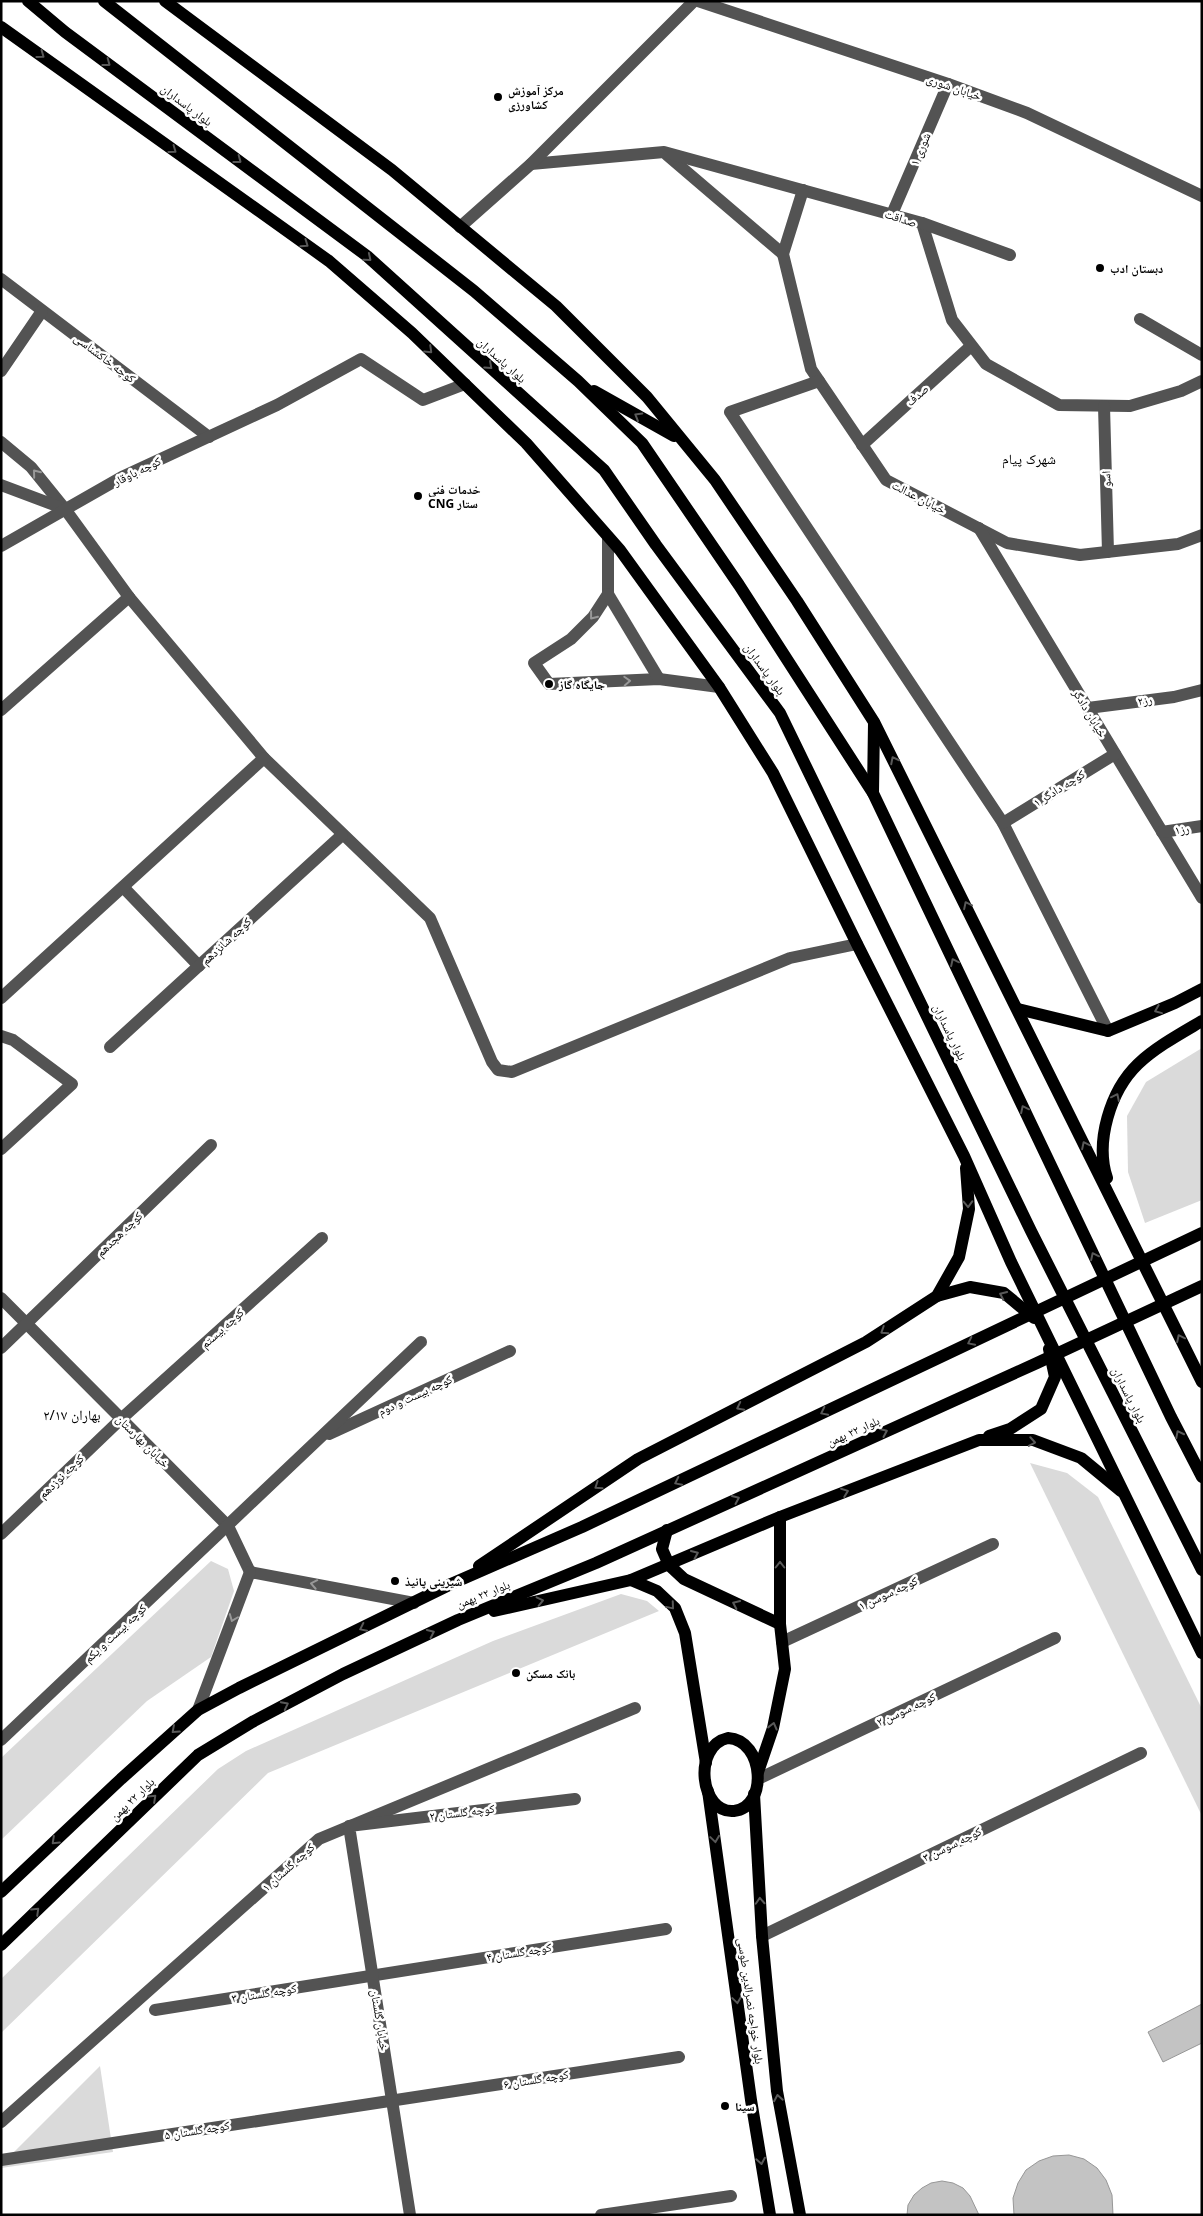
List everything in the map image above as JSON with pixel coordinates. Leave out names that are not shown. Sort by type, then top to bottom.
[{"type":"main road","name":"بلوار پاسداران","points":[[28,1],[65,32],[367,256],[604,470],[656,545],[780,713],[1027,1222],[1202,1570]]},
{"type":"main road","name":"بلوار پاسداران","points":[[104,1],[474,290],[578,381],[642,444],[739,585],[873,793],[1171,1417],[1202,1477]]},
{"type":"main road","points":[[165,1],[392,170],[563,312],[647,397],[715,480],[797,601],[874,722],[1200,1378]]},
{"type":"main road","points":[[1,27],[329,261],[412,333],[526,443],[608,537],[719,687],[774,773],[857,944],[964,1156],[1011,1262],[1202,1653]]},
{"type":"main road","points":[[578,381],[681,440]]},
{"type":"main road","points":[[873,793],[874,722]]},
{"type":"main road","points":[[1018,1009],[1108,1031],[1176,1003],[1202,989]]},
{"type":"main road","points":[[1118,1212],[1103,1167],[1104,1137],[1110,1110],[1121,1087],[1137,1065],[1168,1041],[1202,1021]]},
{"type":"main road","points":[[937,1296],[959,1257],[970,1210],[964,1156]]},
{"type":"main road","name":"بلوار ۲۲ بهمن","points":[[1,1892],[121,1779],[198,1710],[451,1584],[582,1528],[1202,1233]]},
{"type":"main road","points":[[451,1584],[638,1459],[866,1342],[937,1296],[970,1287],[1004,1293],[1032,1315],[1048,1343],[1054,1377],[1041,1409],[1010,1429],[780,1517],[631,1580],[458,1620]]},
{"type":"main road","name":"بلوار ۲۲ بهمن","points":[[1,1945],[198,1755],[262,1716],[343,1674],[458,1620],[596,1563],[1037,1364],[1197,1288]]},
{"type":"main road","points":[[979,1440],[1033,1440],[1081,1458],[1124,1493]]},
{"type":"main road","points":[[758,1776],[751,1751],[738,1739],[719,1740],[712,1747],[706,1763],[704,1777],[708,1791],[717,1805],[724,1810],[734,1811],[743,1809],[754,1794],[773,1728],[785,1669],[780,1624],[780,1517]]},
{"type":"main road","points":[[667,1530],[662,1549],[669,1565],[684,1579],[780,1624]]},
{"type":"main road","points":[[631,1580],[657,1591],[675,1608],[685,1633],[706,1763]]},
{"type":"main road","name":"بلوار خواجه نصرالدین طوسی","points":[[708,1791],[751,2100],[770,2215]]},
{"type":"main road","name":"بلوار خواجه نصرالدین طوسی","points":[[754,1794],[762,1936],[777,2091],[800,2215]]},
{"type":"street","points":[[460,227],[532,164],[696,1]]},
{"type":"street","name":"خیابان شوری","points":[[696,1],[948,84],[1027,113],[1202,196]]},
{"type":"street","name":"شوری ۱","points":[[892,214],[948,84]]},
{"type":"street","points":[[664,152],[784,254]]},
{"type":"street","name":"صداقت","points":[[532,164],[664,152],[922,223],[952,320],[971,346],[986,364],[1059,405],[1130,406],[1181,391],[1202,381]]},
{"type":"street","name":"خیابان عدالت","points":[[803,190],[784,254],[810,369],[886,480],[1007,543],[1080,555],[1178,544],[1202,535]]},
{"type":"street","points":[[922,223],[1010,255]]},
{"type":"street","name":"کوچه خاکشناسی","points":[[1,279],[209,437]]},
{"type":"street","points":[[1,371],[42,310]]},
{"type":"street","points":[[1140,319],[1202,355]]},
{"type":"street","name":"صدف","points":[[862,445],[971,346]]},
{"type":"street","name":"کوچه باوقار","points":[[1,546],[122,477],[277,405],[361,360],[423,400],[465,384]]},
{"type":"street","points":[[819,381],[730,412],[1003,823],[1108,1031]]},
{"type":"street","name":"اسو","points":[[1104,406],[1108,552]]},
{"type":"street","points":[[1,442],[31,467],[66,509],[129,597],[264,758],[430,918],[492,1062],[498,1070],[512,1072],[790,958],[857,944]]},
{"type":"street","points":[[1,485],[66,509]]},
{"type":"street","name":"خیابان دادگر","points":[[979,528],[1202,898]]},
{"type":"street","points":[[608,537],[608,594],[659,679]]},
{"type":"street","points":[[608,594],[593,617],[571,639],[534,663],[549,684],[659,679],[719,687]]},
{"type":"street","points":[[1,710],[129,597]]},
{"type":"street","name":"رز۲","points":[[1088,708],[1174,696],[1202,690]]},
{"type":"street","name":"کوچه دادگر ۱","points":[[1003,823],[1115,754]]},
{"type":"street","points":[[1,998],[264,758]]},
{"type":"street","name":"رز۱","points":[[1162,832],[1202,826]]},
{"type":"street","name":"کوچه شانزدهم","points":[[110,1047],[342,834]]},
{"type":"street","points":[[123,887],[199,966]]},
{"type":"street","points":[[1,1036],[13,1040],[72,1084],[1,1149]]},
{"type":"street","name":"کوچه هجدهم","points":[[1,1348],[211,1145]]},
{"type":"street","name":"کوچه بیستم","points":[[121,1419],[322,1238]]},
{"type":"street","name":"خیابان بهارستان","points":[[1,1298],[228,1526],[250,1572]]},
{"type":"street","name":"کوچه بیست و دوم","points":[[228,1526],[420,1342]]},
{"type":"street","name":"کوچه بیست و دوم","points":[[320,1438],[510,1351]]},
{"type":"street","name":"کوچه نوزدهم","points":[[1,1534],[121,1419]]},
{"type":"street","name":"کوچه بیست و یکم","points":[[1,1740],[228,1526]]},
{"type":"street","name":"کوچه سوسن ۱","points":[[782,1642],[993,1544]]},
{"type":"street","points":[[198,1710],[250,1572],[414,1603]]},
{"type":"street","name":"کوچه سوسن ۲","points":[[758,1776],[1055,1638]]},
{"type":"street","name":"کوچه گلستان ۱","points":[[1,2122],[319,1840],[635,1708]]},
{"type":"street","name":"کوچه سوسن ۳","points":[[762,1936],[1141,1753]]},
{"type":"street","name":"کوچه گلستان ۲","points":[[349,1826],[575,1799]]},
{"type":"street","name":"خیابان گلستان","points":[[349,1826],[410,2215]]},
{"type":"street","name":"کوچه گلستان ۴","points":[[372,1975],[666,1929]]},
{"type":"street","name":"کوچه گلستان ۳","points":[[155,2010],[372,1975]]},
{"type":"street","name":"کوچه گلستان ۶","points":[[392,2101],[679,2057]]},
{"type":"street","name":"کوچه گلستان ۵","points":[[1,2160],[392,2101]]},
{"type":"street","points":[[601,2215],[731,2196]]},
{"type":"shaded area","points":[[1202,1048],[1202,1200],[1145,1223],[1128,1172],[1127,1116],[1146,1082]]},
{"type":"shaded area","points":[[1030,1463],[1067,1473],[1098,1497],[1202,1709],[1202,1816]]},
{"type":"shaded area","points":[[211,1561],[228,1569],[234,1591],[211,1657],[147,1701],[1,1840],[1,1758]]},
{"type":"shaded area","points":[[621,1594],[647,1601],[659,1611],[268,1773],[1,2033],[1,1979],[218,1769],[246,1751],[493,1641]]},
{"type":"shaded area","points":[[100,2066],[113,2152],[1,2168],[1,2165]]},
{"type":"building","points":[[1202,2004],[1202,2043],[1163,2062],[1148,2032]]},
{"type":"building","points":[[1069,2155],[1084,2159],[1097,2168],[1106,2180],[1112,2195],[1113,2215],[1014,2215],[1013,2198],[1018,2183],[1026,2170],[1039,2161],[1053,2156]]},
{"type":"building","points":[[942,2181],[953,2183],[963,2188],[970,2196],[979,2215],[907,2215],[908,2205],[914,2195],[931,2183]]},
{"type":"place","name":"مرکز آموزش کشاورزی","points":[[498,97]]},
{"type":"place","name":"دبستان ادب","points":[[1100,268]]},
{"type":"place","name":"خدمات فنی‌ CNG ستار","points":[[418,496]]},
{"type":"place","name":"جایگاه گاز","points":[[549,684]]},
{"type":"place","name":"شیرینی پانیذ","points":[[395,1581]]},
{"type":"place","name":"بانک مسکن","points":[[516,1673]]},
{"type":"place","name":"سینا","points":[[725,2106]]},
{"type":"district","name":"شهرک پیام","points":[[1029,458]]},
{"type":"district","name":"۲/۱۷ بهاران","points":[[72,1414]]}]
